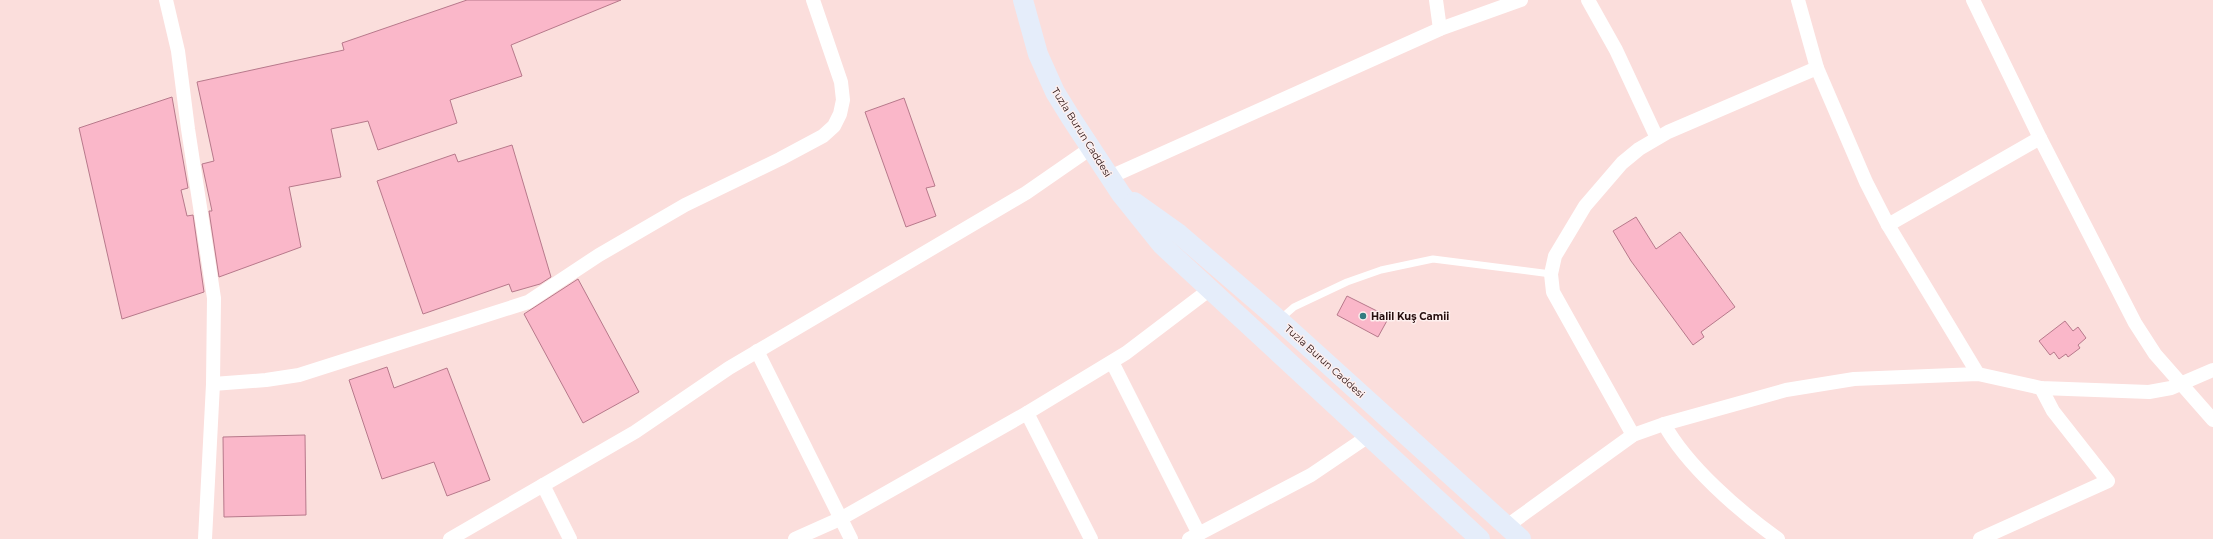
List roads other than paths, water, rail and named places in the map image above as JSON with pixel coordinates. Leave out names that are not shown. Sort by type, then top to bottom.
[{"type":"main road","name":"Tuzla Burun Caddesi","points":[[1023,0],[1032,36],[1044,68],[1070,118],[1121,194],[1162,245],[1209,290],[1370,435],[1478,538]]},
{"type":"main road","name":"Tuzla Burun Caddesi","points":[[1121,194],[1179,234],[1279,320],[1514,533]]},
{"type":"street","points":[[166,0],[178,51],[188,129],[214,298],[214,384],[205,539]]},
{"type":"street","points":[[214,384],[266,380],[300,375],[528,302],[599,255],[685,205],[780,159],[823,136],[834,126],[840,114],[843,100],[841,82],[813,0]]},
{"type":"street","points":[[1436,0],[1440,29]]},
{"type":"street","points":[[1110,177],[1440,29],[1521,0]]},
{"type":"street","points":[[1588,0],[1616,50],[1657,138]]},
{"type":"street","points":[[1798,0],[1817,68],[1845,137],[1888,225],[1978,374]]},
{"type":"street","points":[[1973,0],[2040,138],[2132,317],[2155,354],[2213,420]]},
{"type":"street","points":[[1632,435],[1553,292],[1551,274],[1555,256],[1585,206],[1622,163],[1657,138],[1817,68]]},
{"type":"street","points":[[1888,225],[2040,138]]},
{"type":"street","points":[[450,539],[635,432],[757,351],[1026,193],[1091,148]]},
{"type":"street","points":[[795,539],[842,518],[1027,413],[1112,362],[1209,290]]},
{"type":"street","points":[[757,351],[842,518],[851,539]]},
{"type":"street","points":[[1112,362],[1194,536],[1311,475],[1370,435]]},
{"type":"street","points":[[1514,533],[1632,435],[1664,424],[1786,390],[1854,379],[1978,374],[2042,388],[2150,392],[2161,391],[2181,385],[2213,370]]},
{"type":"street","points":[[1980,539],[2108,481],[2053,411],[2042,388]]},
{"type":"street","points":[[1027,413],[1091,539]]},
{"type":"street","points":[[1664,424],[1680,451],[1747,517],[1778,539]]},
{"type":"street","points":[[543,485],[570,539]]},
{"type":"lane","points":[[1279,320],[1294,307],[1346,282],[1381,270],[1433,259],[1551,274]]},
{"type":"place","name":"Halil Kuş Camii","points":[[1363,316]]}]
